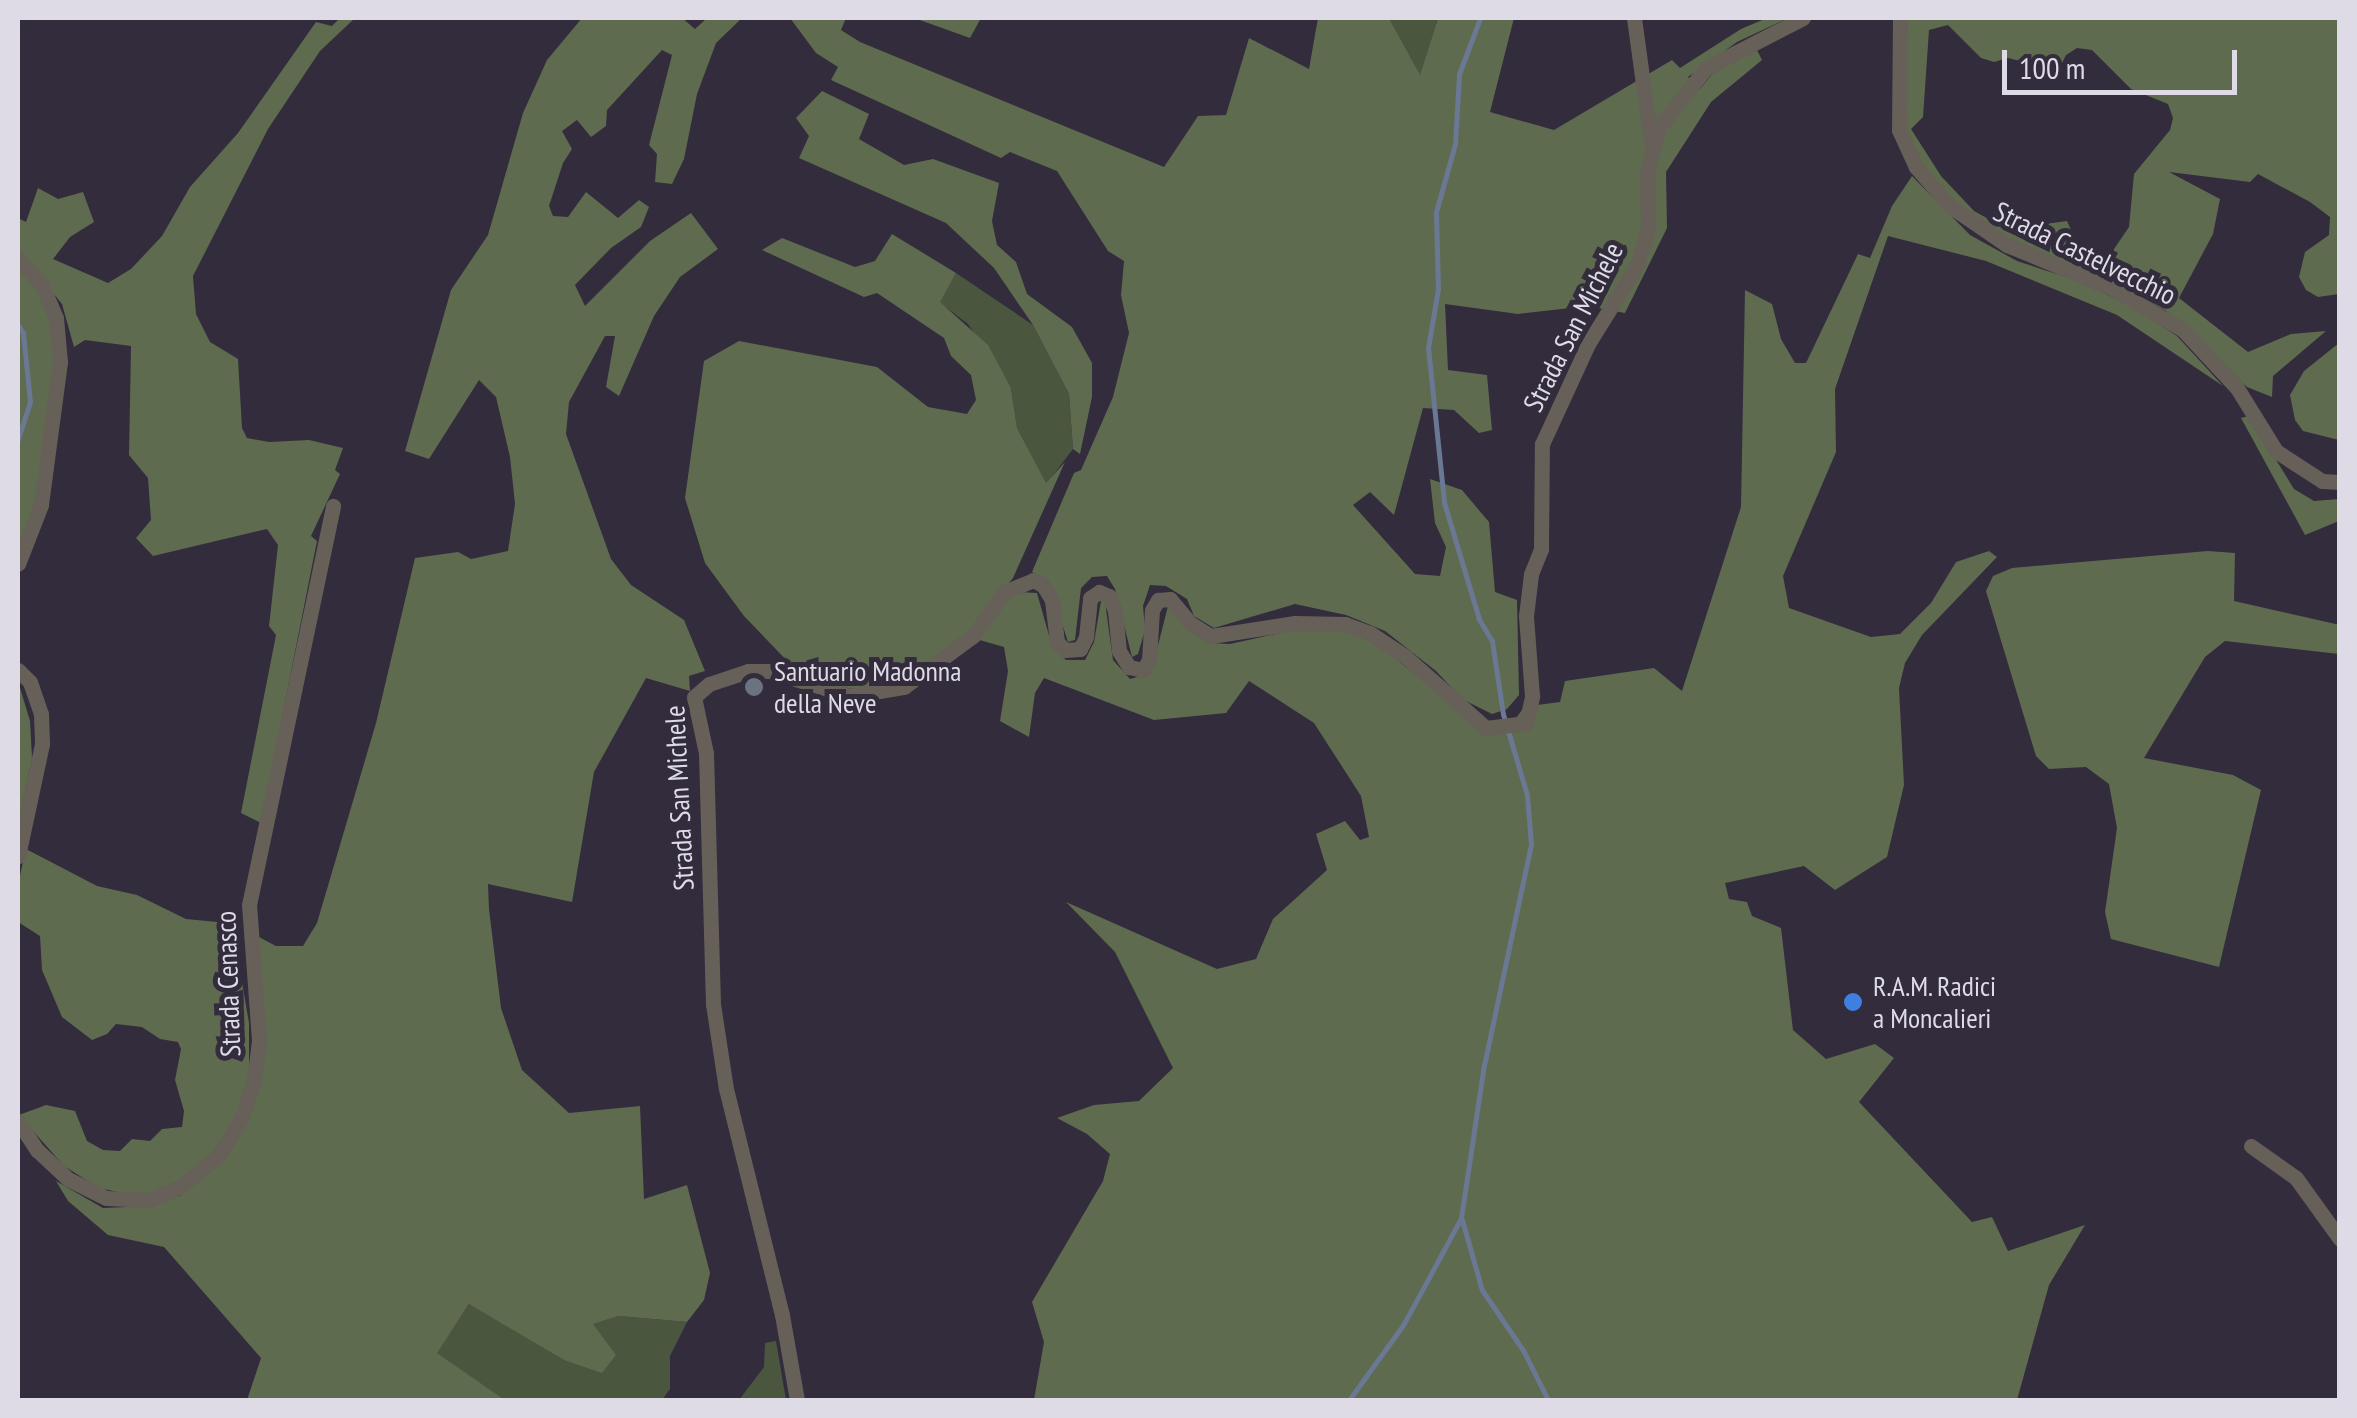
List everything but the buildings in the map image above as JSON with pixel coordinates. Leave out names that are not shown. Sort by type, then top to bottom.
[{"type":"street","points":[[1634,18],[1652,146]]},
{"type":"street","name":"Strada San Michele","points":[[796,1400],[782,1315],[726,1089],[713,1004],[706,753],[694,697],[730,674],[748,671],[770,671],[850,696],[904,688],[973,636],[1004,592],[1033,580],[1043,585],[1052,600],[1057,642],[1065,650],[1080,649],[1086,638],[1090,598],[1099,592],[1109,596],[1115,611],[1119,651],[1129,667],[1142,670],[1148,660],[1152,610],[1158,600],[1170,600],[1190,623],[1211,636],[1295,623],[1345,624],[1370,633],[1406,657],[1492,729],[1526,723],[1532,696],[1526,616],[1532,574],[1542,549],[1542,444],[1588,344],[1637,265],[1648,229],[1647,172],[1652,146],[1669,112],[1706,68],[1802,18]]},
{"type":"street","name":"Strada Castelvecchio","points":[[1900,18],[1899,130],[1916,168],[1950,206],[2007,246],[2114,289],[2184,330],[2236,388],[2276,451],[2322,481],[2340,482]]},
{"type":"street","points":[[18,258],[42,285],[56,318],[60,362],[41,505],[18,564]]},
{"type":"street","name":"Strada Cenasco","points":[[18,1121],[37,1150],[68,1179],[106,1198],[149,1200],[180,1188],[219,1155],[242,1116],[254,1081],[259,1040],[249,905],[332,506]]},
{"type":"street","points":[[18,670],[30,682],[41,714],[42,744],[18,856]]},
{"type":"street","points":[[2252,1146],[2296,1178],[2340,1239]]},
{"type":"green space","points":[[340,18],[355,18],[320,51],[268,129],[193,276],[196,314],[210,342],[238,359],[242,428],[247,438],[269,442],[309,440],[343,448],[335,470],[340,474],[311,536],[317,541],[261,823],[241,813],[276,635],[269,626],[278,545],[267,529],[153,556],[136,538],[151,520],[148,478],[129,455],[131,346],[85,340],[74,347],[62,304],[18,250],[18,218],[26,222],[38,188],[58,199],[83,192],[94,222],[70,237],[53,259],[108,283],[131,269],[162,236],[190,187],[238,133],[316,22],[332,26]]},
{"type":"green space","points":[[582,18],[682,18],[695,29],[707,18],[742,18],[716,43],[697,94],[684,159],[672,184],[655,182],[657,154],[649,145],[672,55],[662,50],[607,110],[606,126],[591,137],[577,120],[562,131],[572,149],[563,163],[549,206],[553,216],[568,217],[586,192],[618,218],[639,200],[649,207],[641,227],[611,248],[575,285],[585,306],[650,241],[691,213],[718,249],[680,277],[654,316],[619,396],[606,387],[615,336],[605,336],[569,402],[566,434],[611,559],[631,585],[684,620],[705,671],[689,676],[690,691],[646,678],[594,772],[572,902],[488,884],[489,909],[501,1008],[522,1070],[569,1113],[640,1106],[644,1199],[687,1185],[710,1273],[704,1300],[687,1322],[619,1316],[593,1324],[616,1355],[602,1373],[564,1360],[469,1304],[437,1353],[505,1400],[247,1400],[261,1358],[164,1247],[108,1235],[68,1201],[56,1181],[103,1208],[151,1206],[182,1195],[223,1160],[260,1080],[255,935],[276,946],[303,946],[317,923],[376,723],[415,558],[458,552],[471,559],[508,551],[515,504],[510,457],[496,397],[479,380],[429,459],[405,451],[451,290],[488,235],[523,113],[547,60]]},
{"type":"green space","points":[[790,18],[846,18],[841,30],[860,42],[1164,167],[1198,116],[1226,115],[1249,38],[1309,69],[1318,18],[1389,18],[1420,75],[1438,18],[1514,18],[1490,112],[1554,130],[1672,60],[1680,68],[1741,29],[1767,18],[1788,18],[1737,42],[1688,77],[1700,89],[1712,74],[1756,48],[1762,60],[1711,102],[1666,172],[1667,228],[1625,313],[1588,306],[1518,314],[1445,304],[1448,370],[1487,375],[1492,430],[1479,433],[1454,410],[1423,408],[1394,515],[1370,492],[1353,505],[1415,574],[1440,576],[1446,547],[1435,523],[1430,479],[1462,490],[1489,522],[1495,592],[1517,600],[1519,695],[1507,709],[1492,714],[1462,699],[1436,671],[1385,631],[1346,615],[1295,604],[1214,628],[1194,616],[1187,599],[1166,586],[1150,585],[1143,606],[1145,630],[1138,654],[1132,657],[1115,589],[1107,576],[1092,577],[1081,588],[1075,640],[1068,642],[1048,580],[1032,572],[1074,473],[1081,470],[1113,397],[1129,333],[1121,295],[1124,261],[1108,251],[1057,171],[1010,152],[1001,158],[831,80],[838,67],[816,53]]},
{"type":"green space","points":[[914,18],[981,18],[970,38]]},
{"type":"green space","points":[[1389,18],[1438,18],[1420,76]]},
{"type":"green space","points":[[1904,18],[2339,18],[2339,294],[2318,297],[2306,290],[2299,277],[2305,252],[2329,235],[2330,217],[2310,202],[2258,174],[2250,182],[2169,172],[2220,199],[2213,234],[2179,298],[2248,352],[2291,334],[2326,331],[2273,376],[2272,397],[2247,387],[2166,311],[2124,287],[1977,225],[1920,164],[1903,125]],"holes":[[[1948,25],[1981,58],[2020,61],[2039,80],[2054,80],[2066,55],[2077,48],[2092,50],[2131,89],[2168,104],[2173,118],[2170,130],[2134,174],[2129,227],[2114,249],[2114,264],[2079,248],[2067,221],[2007,229],[1974,211],[1941,176],[1911,129],[1923,117],[1929,30]]]},
{"type":"green space","points":[[822,91],[869,114],[859,139],[904,165],[933,159],[999,183],[992,221],[997,245],[1016,262],[1027,294],[1072,327],[1092,363],[1092,397],[1080,454],[1073,449],[1069,394],[1033,325],[994,268],[946,223],[799,158],[809,136],[796,118]]},
{"type":"green space","points":[[1912,176],[1970,235],[2017,261],[2072,279],[2128,304],[2177,336],[2223,386],[2117,315],[1986,261],[1888,236],[1835,389],[1836,452],[1783,576],[1789,608],[1871,637],[1900,634],[1931,603],[1956,562],[1989,551],[1997,557],[1922,635],[1905,663],[1899,688],[1904,785],[1887,857],[1835,890],[1804,866],[1725,883],[1729,899],[1747,902],[1752,916],[1781,928],[1793,1030],[1826,1059],[1875,1044],[1894,1058],[1859,1102],[1972,1222],[1992,1217],[2008,1251],[2085,1225],[2049,1285],[2017,1400],[1034,1400],[1044,1342],[1032,1302],[1103,1181],[1110,1154],[1087,1134],[1057,1118],[1094,1105],[1139,1101],[1173,1068],[1115,952],[1066,902],[1217,969],[1256,959],[1273,919],[1327,870],[1316,834],[1345,821],[1360,840],[1369,837],[1361,796],[1314,723],[1249,681],[1226,713],[1154,720],[1044,678],[1035,693],[1029,737],[1000,721],[1008,671],[1004,647],[976,639],[1007,599],[1020,592],[1037,593],[1052,646],[1066,660],[1085,660],[1094,642],[1101,601],[1105,602],[1113,660],[1130,679],[1151,673],[1168,606],[1209,643],[1230,644],[1299,629],[1343,631],[1370,638],[1473,721],[1514,721],[1529,700],[1537,705],[1560,702],[1565,681],[1654,668],[1682,691],[1741,507],[1745,290],[1772,304],[1781,339],[1795,363],[1806,363],[1858,254],[1870,258],[1892,206]]},
{"type":"green space","points":[[892,234],[956,273],[940,302],[988,345],[1011,388],[1017,428],[1046,483],[1065,462],[1013,578],[969,631],[904,680],[852,689],[822,681],[791,665],[744,616],[705,563],[685,498],[704,361],[739,341],[877,367],[928,407],[967,414],[976,400],[971,375],[951,356],[944,338],[877,293],[864,297],[762,250],[782,238],[855,267],[875,261]]},
{"type":"green space","points":[[18,266],[37,288],[50,320],[55,359],[37,503],[18,553]]},
{"type":"green space","points":[[956,273],[1033,325],[1069,394],[1073,449],[1046,484],[1017,428],[1011,388],[968,324],[939,302]]},
{"type":"green space","points":[[2339,343],[2339,440],[2303,431],[2295,420],[2290,395],[2304,371]]},
{"type":"green space","points":[[2249,416],[2294,489],[2314,501],[2339,499],[2339,521],[2305,535],[2241,418]]},
{"type":"green space","points":[[2208,551],[2235,553],[2234,601],[2340,625],[2339,654],[2225,641],[2205,657],[2144,758],[2233,775],[2261,790],[2219,967],[2111,939],[2105,912],[2117,828],[2109,784],[2086,767],[2049,769],[2036,756],[1986,591],[1993,576],[2012,568]]},
{"type":"green space","points":[[18,681],[30,721],[32,758],[18,826]]},
{"type":"green space","points":[[26,849],[97,886],[137,895],[186,919],[238,924],[238,959],[249,1023],[249,1080],[236,1117],[213,1152],[186,1177],[158,1192],[132,1195],[99,1188],[64,1166],[19,1115],[46,1105],[75,1111],[87,1141],[103,1150],[120,1151],[132,1139],[150,1141],[162,1129],[182,1127],[184,1111],[175,1080],[181,1049],[178,1042],[160,1039],[142,1027],[116,1024],[107,1034],[92,1040],[62,1017],[42,970],[40,936],[18,922],[18,884]]},
{"type":"green space","points":[[470,1303],[564,1360],[592,1324],[619,1316],[687,1322],[670,1356],[670,1389],[662,1400],[505,1400],[436,1353]]},
{"type":"green space","points":[[776,1341],[786,1400],[739,1400],[764,1367],[765,1343]]},
{"type":"waterway","points":[[1427,1281],[1461,1218],[1483,1070],[1531,844],[1527,795],[1503,714],[1492,641],[1479,619],[1444,502],[1428,348],[1438,289],[1436,212],[1455,144],[1459,74],[1480,18]]},
{"type":"waterway","points":[[18,325],[23,333],[30,402],[18,440]]},
{"type":"waterway","points":[[1462,1220],[1482,1290],[1523,1350],[1548,1400]]},
{"type":"waterway","points":[[1349,1400],[1403,1325],[1426,1283]]},
{"type":"place","name":"Santuario Madonna della Neve","points":[[754,687]]},
{"type":"place","name":"R.A.M. Radici a Moncalieri","points":[[1853,1002]]}]
